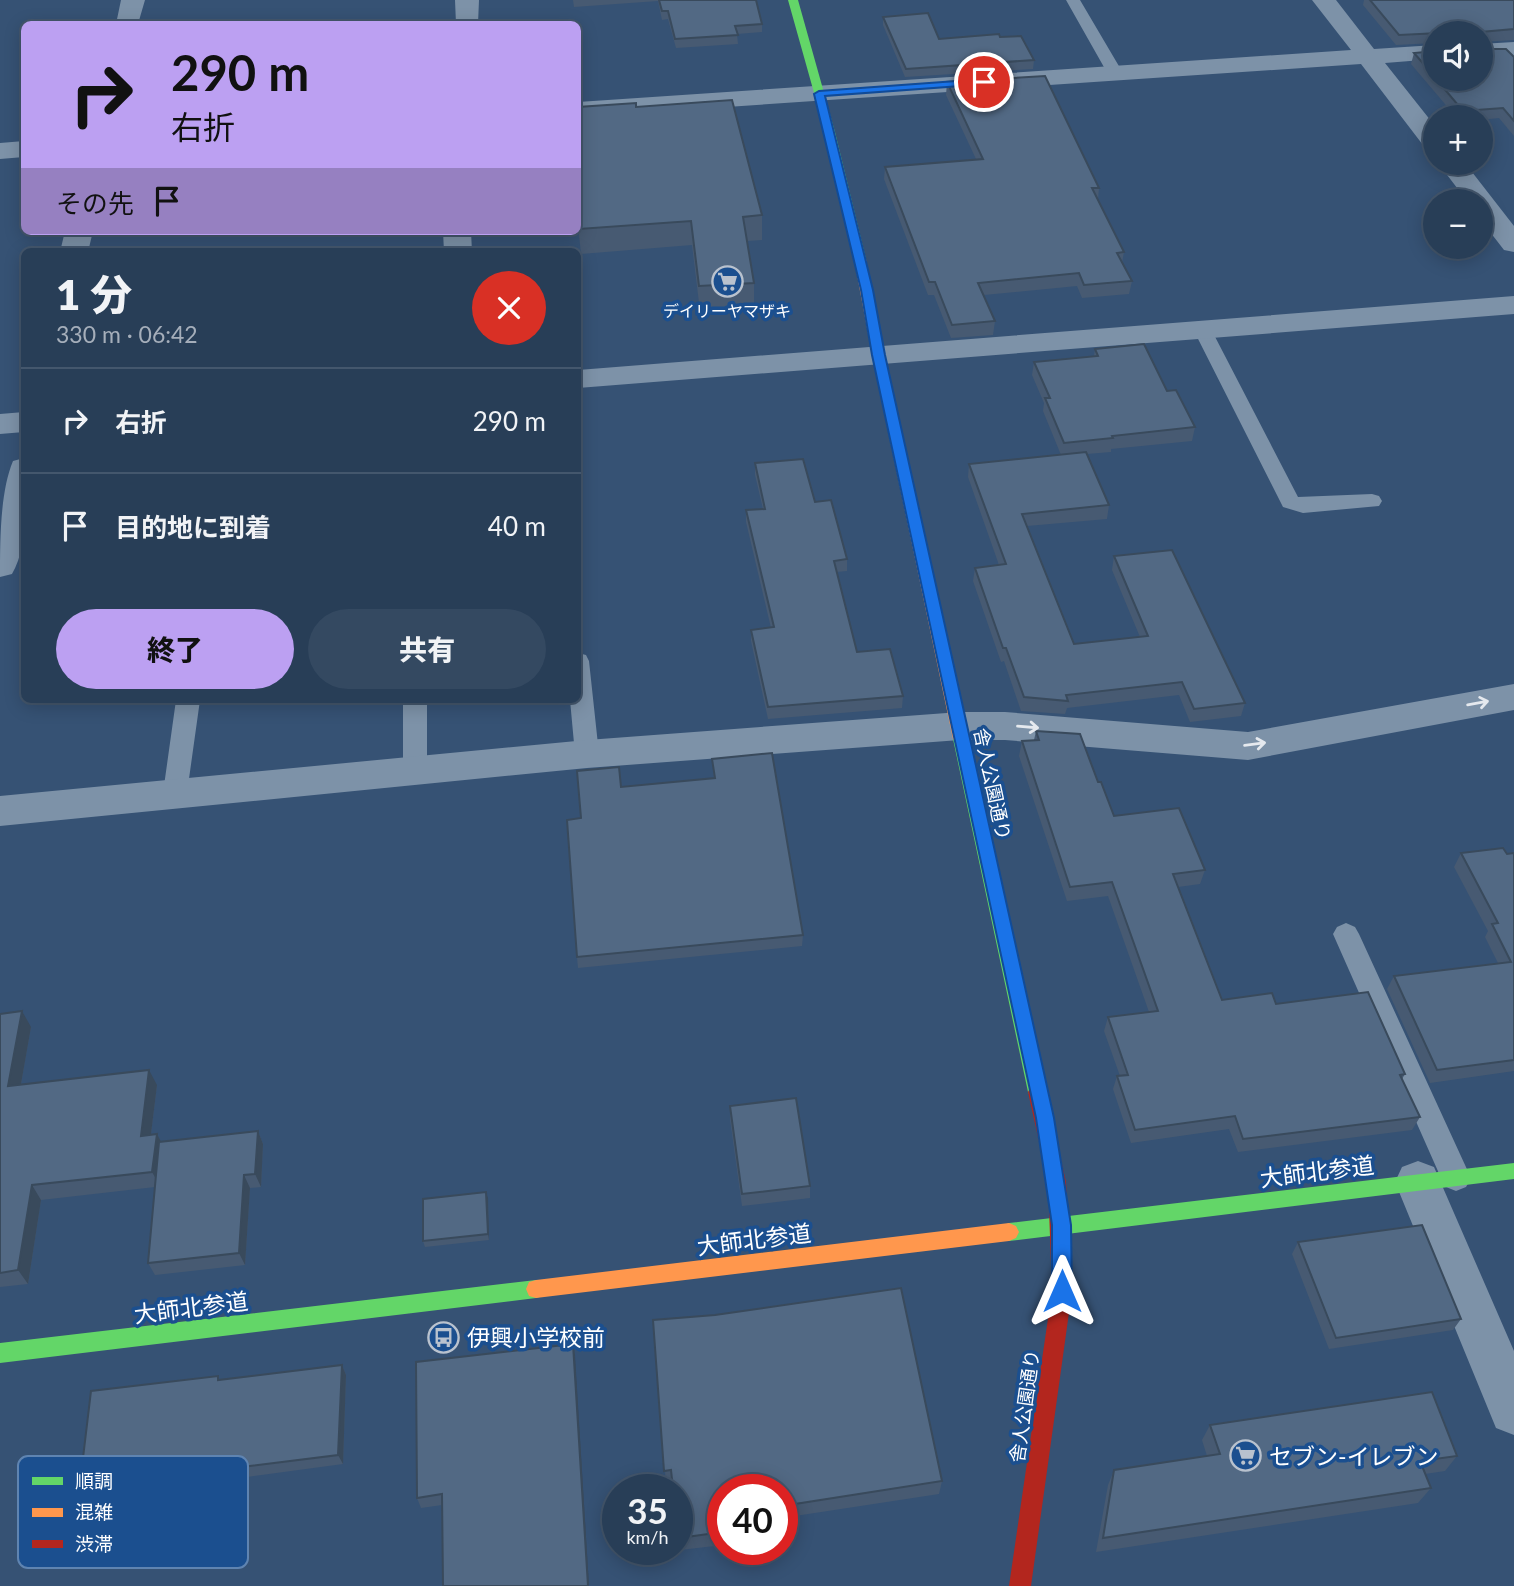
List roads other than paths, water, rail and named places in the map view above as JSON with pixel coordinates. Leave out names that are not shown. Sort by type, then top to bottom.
[{"type":"street","points":[[128,21],[133,0]]},
{"type":"street","points":[[467,0],[467,21]]},
{"type":"street","name":"舎人公園通り","points":[[793,0],[867,290],[878,355],[1045,1118],[1062,1225],[1062,1291],[1020,1586]]},
{"type":"street","points":[[1324,0],[1423,127]]},
{"type":"street","points":[[1493,50],[1514,49]]},
{"type":"street","points":[[581,110],[1423,53]]},
{"type":"street","points":[[0,151],[21,149]]},
{"type":"street","points":[[1460,175],[1514,244]]},
{"type":"street","points":[[581,379],[1514,305]]},
{"type":"street","points":[[0,424],[21,422]]},
{"type":"street","points":[[0,566],[21,480]]},
{"type":"street","points":[[0,811],[587,754],[960,726],[1005,726],[1248,746],[1514,697]]},
{"type":"street","name":"大師北参道","points":[[0,1353],[1514,1171]]},
{"type":"street","points":[[1437,1180],[1514,1409]]},
{"type":"lane","points":[[1073,0],[1115,73]]},
{"type":"lane","points":[[1202,329],[1290,502],[1303,506],[1372,501]]},
{"type":"lane","points":[[581,692],[587,754]]},
{"type":"lane","points":[[175,793],[188,703]]},
{"type":"lane","points":[[415,703],[415,770]]},
{"type":"lane","points":[[1346,934],[1437,1180]]},
{"type":"place","name":"デイリーヤマザキ","points":[[727,281]]},
{"type":"place","name":"伊興小学校前","points":[[444,1337]]},
{"type":"place","name":"セブン-イレブン","points":[[1246,1456]]}]
